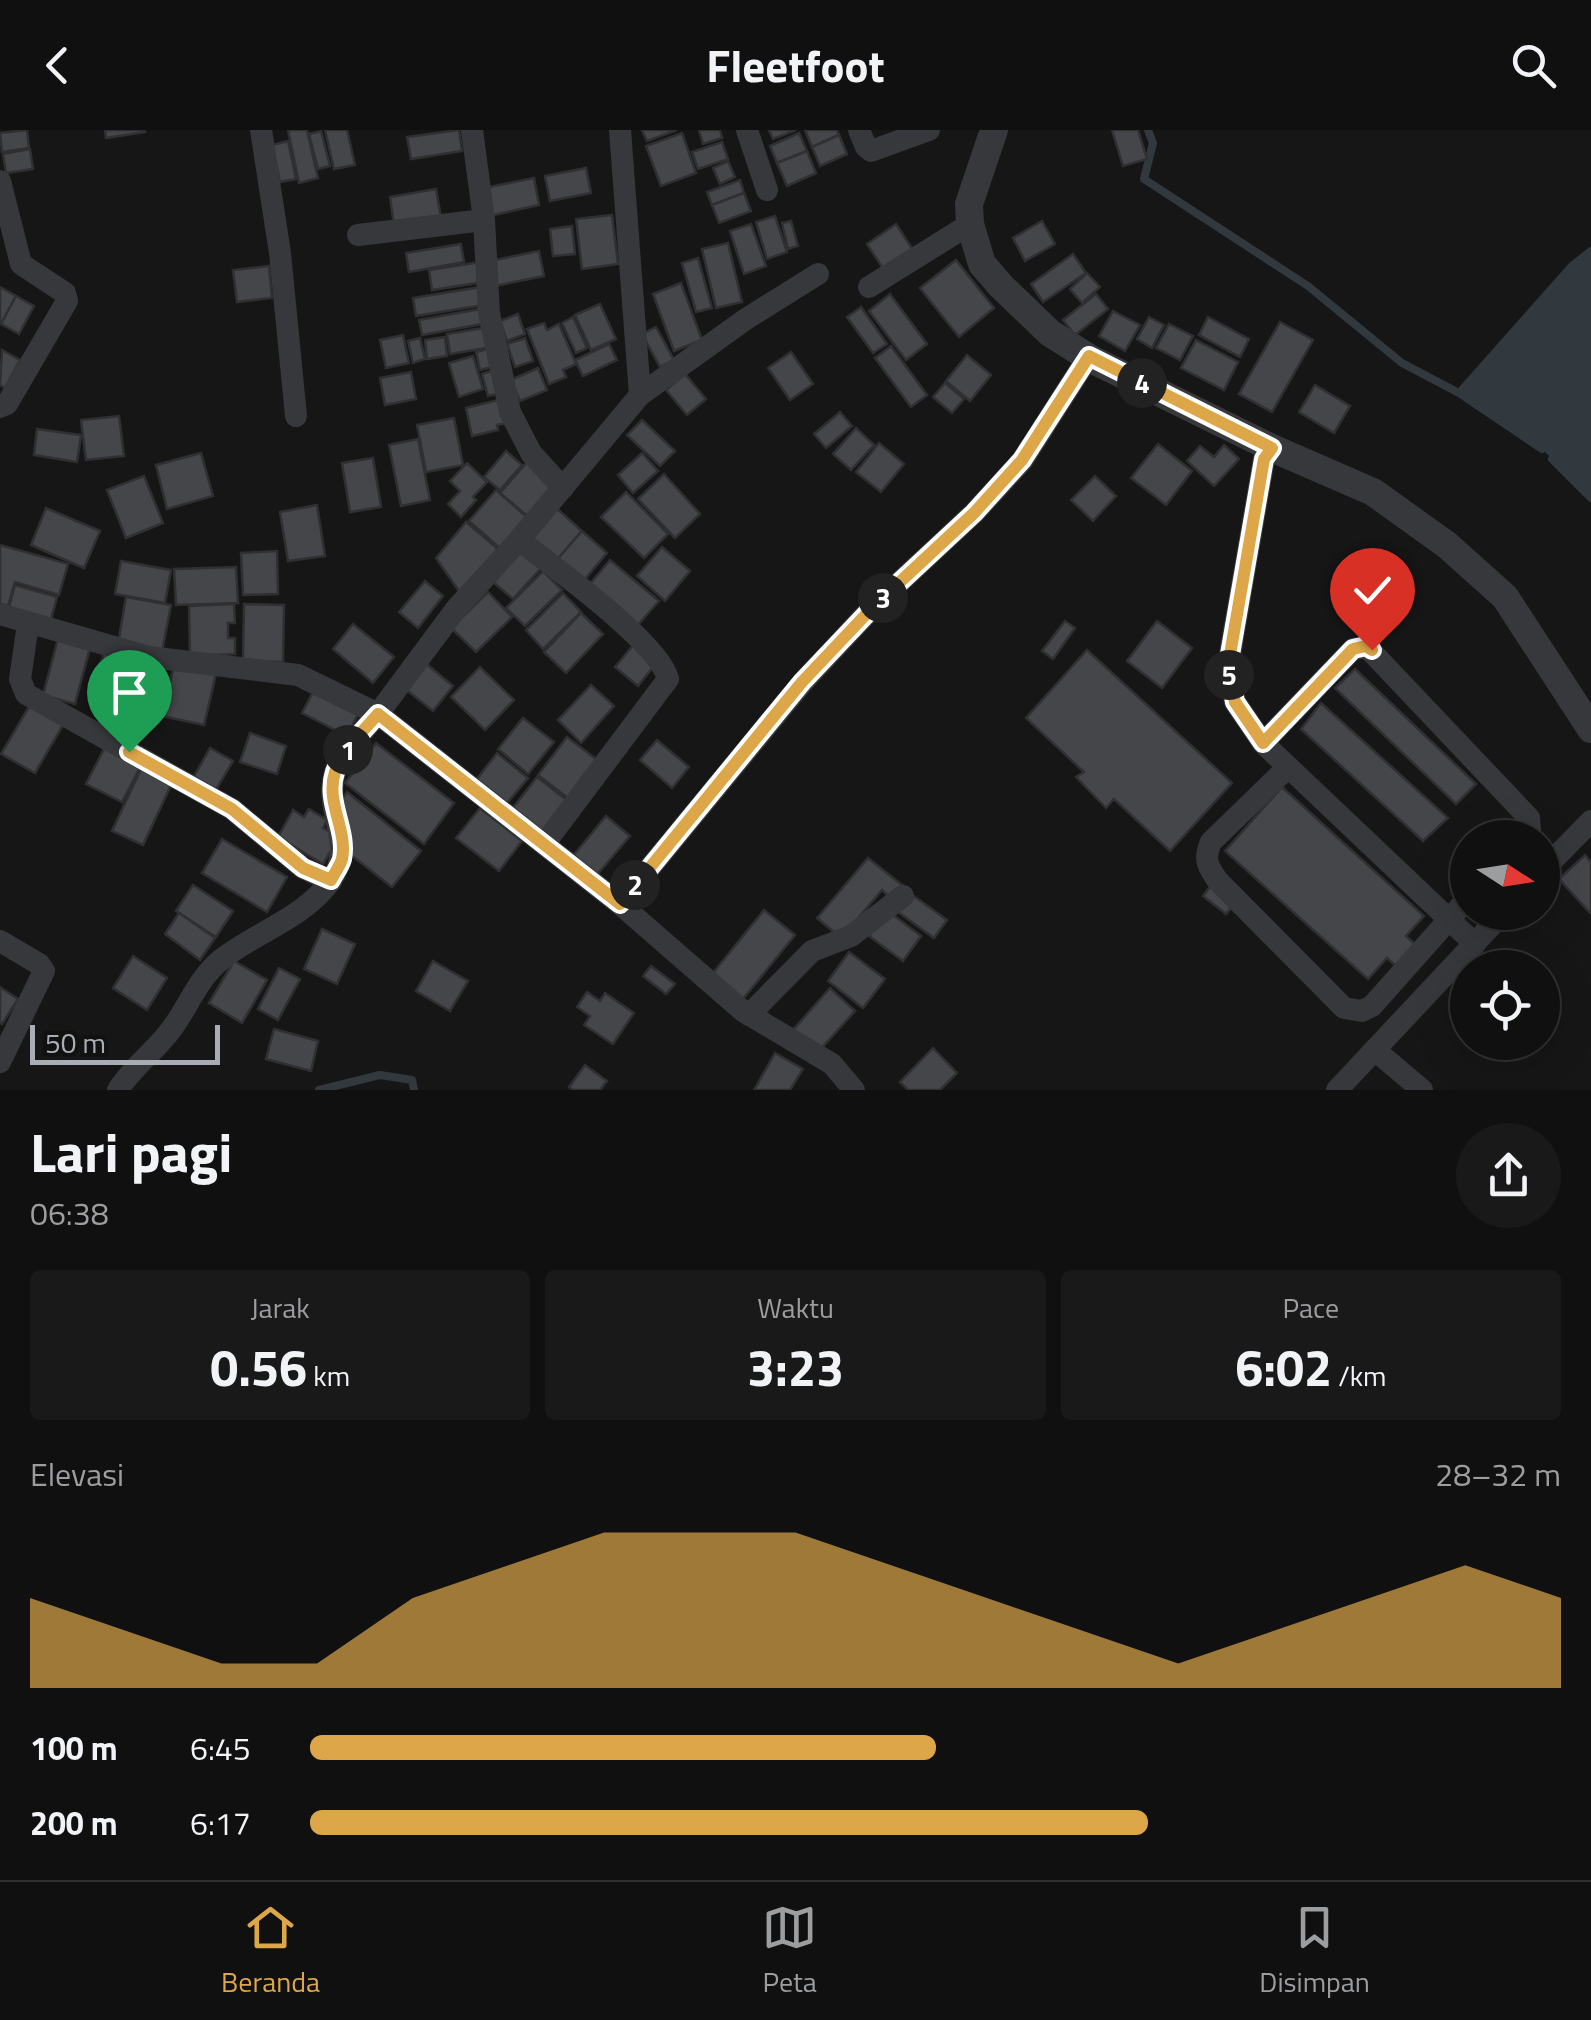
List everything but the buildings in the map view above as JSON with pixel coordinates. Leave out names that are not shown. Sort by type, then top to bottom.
[{"type":"street","points":[[261,130],[280,253],[296,416]]},
{"type":"street","points":[[472,130],[484,220],[489,313],[510,412],[532,453],[563,488]]},
{"type":"street","points":[[620,130],[640,395]]},
{"type":"street","points":[[746,130],[768,190]]},
{"type":"street","points":[[859,130],[871,152],[930,130]]},
{"type":"street","points":[[994,130],[969,204],[970,224],[982,264],[1001,286],[1050,333],[1089,356],[1272,448],[1373,492],[1446,545],[1505,597],[1591,729]]},
{"type":"street","points":[[0,181],[10,259],[65,293],[67,301],[7,404],[0,407]]},
{"type":"street","points":[[358,234],[484,220]]},
{"type":"street","points":[[869,288],[970,224]]},
{"type":"street","points":[[118,1090],[128,1074],[172,1029],[217,962],[305,907],[331,880],[342,860],[342,839],[332,791],[335,773],[343,756],[456,609],[520,540],[640,395],[746,319],[818,274]]},
{"type":"street","points":[[620,904],[802,682],[873,607],[974,513],[1022,460],[1089,356]]},
{"type":"street","points":[[1272,448],[1264,459],[1228,666],[1235,702],[1263,743],[1450,916],[1372,1006],[1362,1010],[1344,1008],[1218,881],[1206,864],[1211,842],[1288,767]]},
{"type":"street","points":[[520,540],[638,638],[666,670],[668,679],[544,843]]},
{"type":"street","points":[[0,614],[149,657],[298,674],[378,714],[620,904],[749,1015],[832,1064],[854,1090]]},
{"type":"street","points":[[28,624],[20,680],[26,694],[232,809],[303,868],[331,880]]},
{"type":"street","points":[[1263,743],[1353,649],[1366,646],[1529,820]]},
{"type":"street","points":[[1560,853],[1591,821]]},
{"type":"street","points":[[749,1015],[812,951],[851,936],[903,896]]},
{"type":"street","points":[[1462,930],[1475,944]]},
{"type":"street","points":[[1337,1090],[1488,930]]},
{"type":"street","points":[[0,941],[39,964],[44,972],[0,1062]]},
{"type":"street","points":[[1375,1050],[1422,1090]]},
{"type":"shaded area","points":[[1591,251],[1591,498],[1537,444],[1459,393],[1572,266]]},
{"type":"waterway","points":[[1148,130],[1153,143],[1144,179],[1308,286],[1402,363],[1459,393],[1542,449]]},
{"type":"waterway","points":[[1462,390],[1572,266],[1591,251]]},
{"type":"waterway","points":[[1552,459],[1591,498]]},
{"type":"waterway","points":[[319,1090],[380,1075],[412,1080],[414,1090]]},
{"type":"route","points":[[129,752],[232,809],[303,868],[331,880],[342,860],[342,839],[332,791],[335,773],[343,756],[378,714],[620,904],[802,682],[873,607],[974,513],[1022,460],[1089,356],[1272,448],[1264,459],[1228,666],[1235,702],[1263,743],[1353,649],[1366,646],[1372,650]]}]
